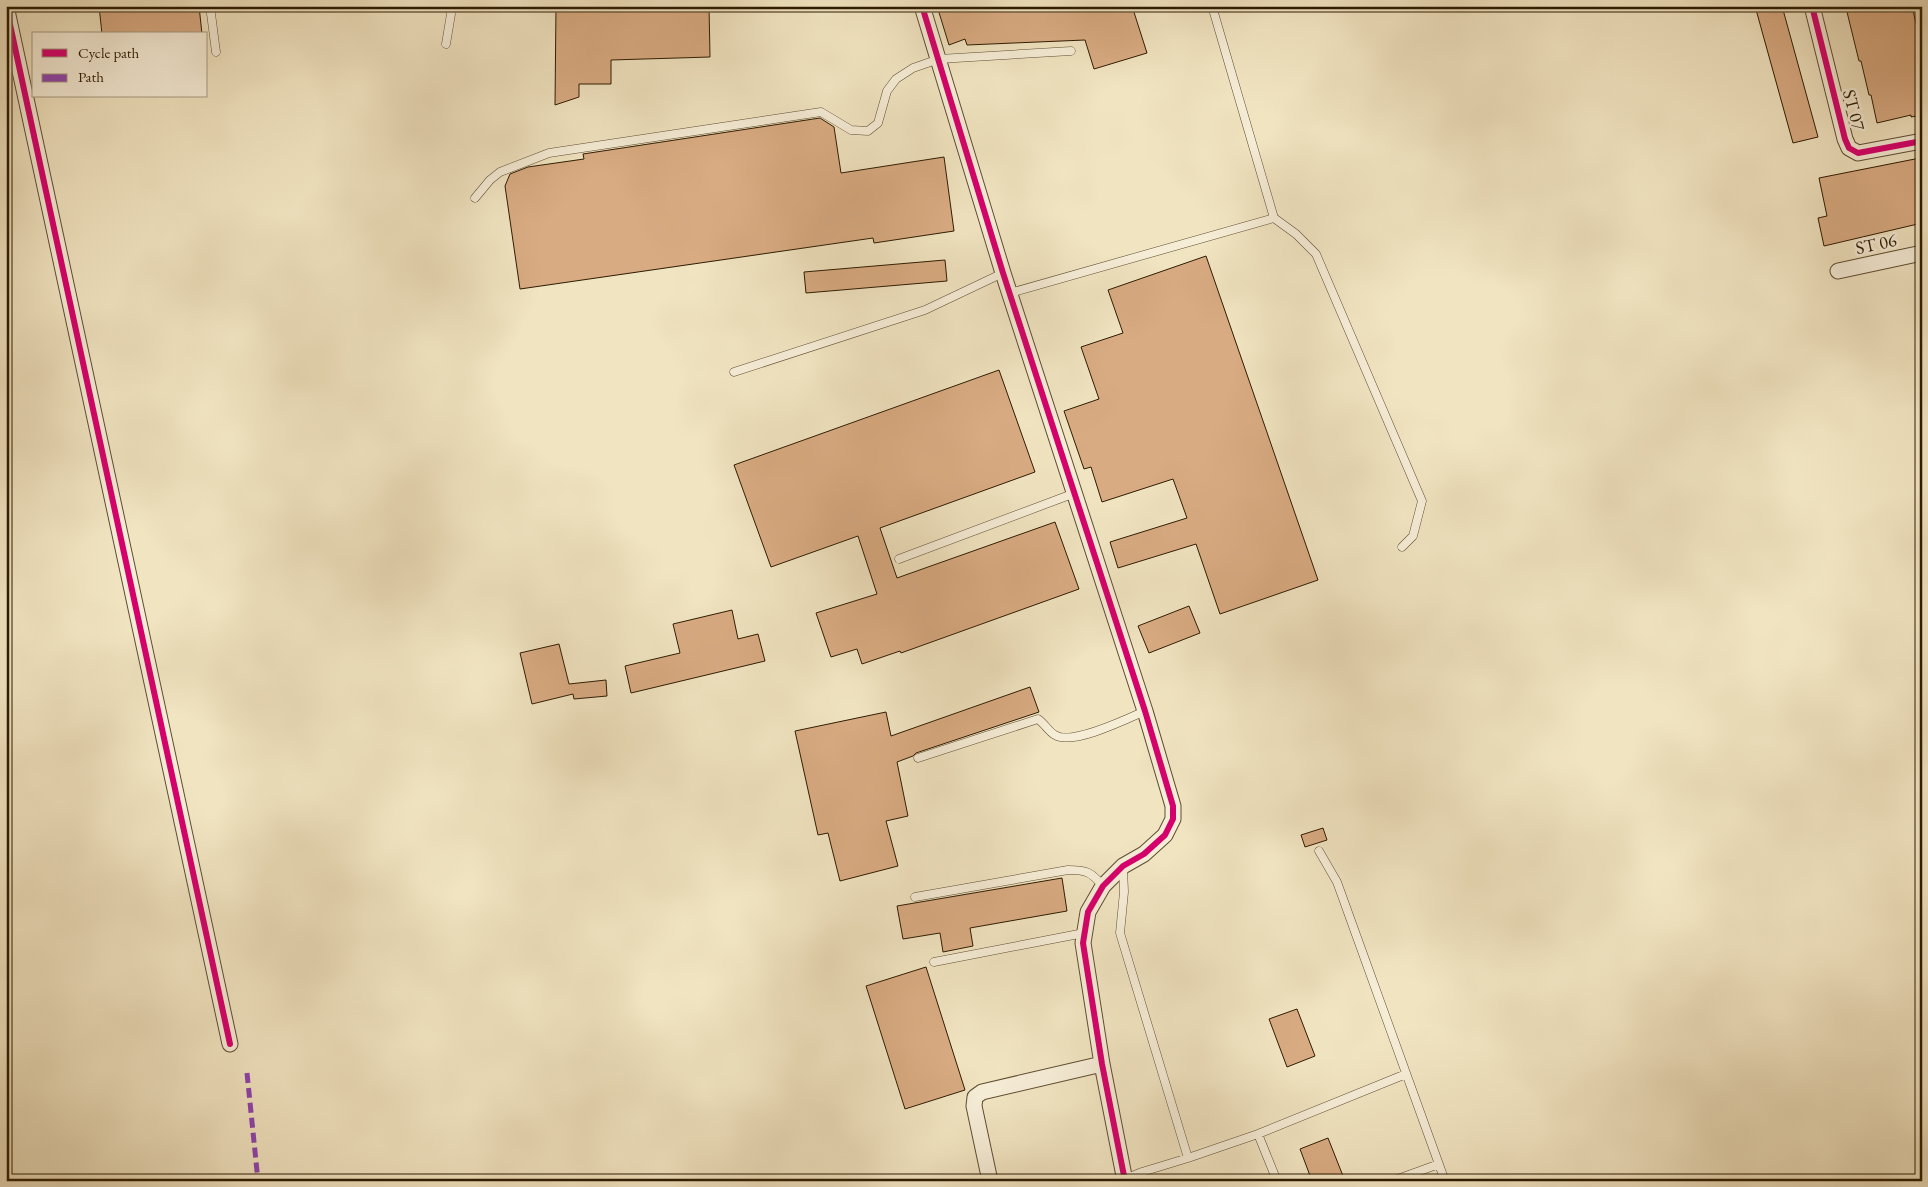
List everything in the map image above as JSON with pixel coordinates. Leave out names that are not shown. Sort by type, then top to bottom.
[{"type":"street","points":[[6,6],[230,1044]]},
{"type":"street","points":[[922,6],[1010,294],[1076,492],[1173,806],[1173,819],[1165,835],[1144,854],[1123,866],[1103,886],[1088,912],[1084,933],[1083,943],[1102,1064],[1125,1180]]},
{"type":"street","name":"ST 07","points":[[1812,6],[1845,139],[1850,148],[1858,153],[1922,141]]},
{"type":"street","name":"ST 06","points":[[1838,271],[1922,253]]},
{"type":"street","points":[[990,1181],[974,1106],[975,1097],[982,1092],[1102,1064]]},
{"type":"lane","points":[[210,6],[216,52]]},
{"type":"lane","points":[[446,44],[451,14],[450,6]]},
{"type":"lane","points":[[1212,6],[1274,218],[1296,234],[1316,254],[1422,500],[1413,536],[1402,547]]},
{"type":"lane","points":[[475,198],[490,180],[500,172],[550,153],[821,112],[851,130],[868,131],[878,123],[887,91],[896,80],[913,68],[939,59],[1072,52]]},
{"type":"lane","points":[[1010,294],[1274,218]]},
{"type":"lane","points":[[734,372],[925,310],[1004,272]]},
{"type":"lane","points":[[899,559],[1076,492]]},
{"type":"lane","points":[[918,758],[1038,719],[1054,735],[1068,739],[1145,712]]},
{"type":"lane","points":[[1319,851],[1337,882],[1445,1181]]},
{"type":"lane","points":[[1123,866],[1124,892],[1120,933],[1188,1158]]},
{"type":"lane","points":[[915,896],[1068,870],[1085,870],[1095,876],[1103,886]]},
{"type":"lane","points":[[934,962],[1084,933]]},
{"type":"lane","points":[[1125,1180],[1142,1172],[1258,1134],[1406,1074]]},
{"type":"lane","points":[[1258,1134],[1277,1181]]},
{"type":"lane","points":[[1392,1181],[1439,1164]]},
{"type":"building","points":[[99,6],[199,6],[202,32],[102,32]]},
{"type":"building","points":[[556,6],[709,6],[710,57],[611,60],[611,84],[579,84],[579,97],[555,105]]},
{"type":"building","points":[[937,6],[1132,6],[1147,53],[1094,69],[1085,40],[967,45],[965,39],[949,45]]},
{"type":"building","points":[[1755,6],[1782,6],[1818,137],[1793,143]]},
{"type":"building","points":[[1873,6],[1912,6],[1922,49],[1922,115],[1911,117],[1911,115],[1877,123],[1871,95],[1869,95],[1861,61],[1859,61],[1847,12]]},
{"type":"building","points":[[820,118],[834,127],[841,173],[944,157],[954,231],[874,243],[873,238],[520,289],[505,186],[510,174],[528,167],[584,159],[583,154]]},
{"type":"building","points":[[1920,158],[1922,166],[1922,223],[1824,246],[1818,218],[1827,216],[1819,178]]},
{"type":"building","points":[[1206,256],[1318,580],[1220,614],[1196,544],[1118,568],[1110,542],[1187,518],[1173,479],[1102,502],[1091,467],[1084,469],[1064,411],[1099,399],[1081,347],[1123,333],[1108,290]]},
{"type":"building","points":[[945,260],[947,281],[806,293],[804,272]]},
{"type":"building","points":[[999,370],[1035,472],[880,528],[897,578],[1055,522],[1079,589],[901,653],[900,651],[862,664],[857,649],[831,657],[816,613],[877,594],[858,536],[771,567],[734,465]]},
{"type":"building","points":[[1189,606],[1200,633],[1149,653],[1138,626]]},
{"type":"building","points":[[732,610],[738,639],[758,634],[765,661],[631,693],[625,666],[680,653],[673,624]]},
{"type":"building","points":[[559,644],[569,684],[606,680],[607,696],[574,699],[573,694],[532,704],[520,653]]},
{"type":"building","points":[[1030,687],[1039,712],[916,753],[897,762],[908,816],[886,821],[898,866],[840,881],[828,833],[818,835],[795,731],[886,712],[891,736]]},
{"type":"building","points":[[1323,828],[1327,840],[1305,847],[1301,835]]},
{"type":"building","points":[[1062,878],[1067,911],[970,928],[973,946],[943,952],[940,933],[903,939],[897,906]]},
{"type":"building","points":[[926,967],[965,1090],[905,1109],[866,986]]},
{"type":"building","points":[[1297,1009],[1315,1056],[1287,1067],[1269,1019]]},
{"type":"building","points":[[1328,1138],[1345,1181],[1312,1181],[1300,1149]]},
{"type":"marked path","points":[[247,1073],[258,1181]]},
{"type":"cycle path","points":[[6,6],[230,1044]]},
{"type":"cycle path","points":[[922,6],[1003,273],[1145,711],[1173,806],[1173,819],[1165,835],[1144,854],[1123,866],[1103,886],[1088,912],[1083,943],[1102,1064],[1125,1181]]},
{"type":"cycle path","points":[[1812,6],[1845,139],[1849,148],[1858,153],[1922,141]]}]
